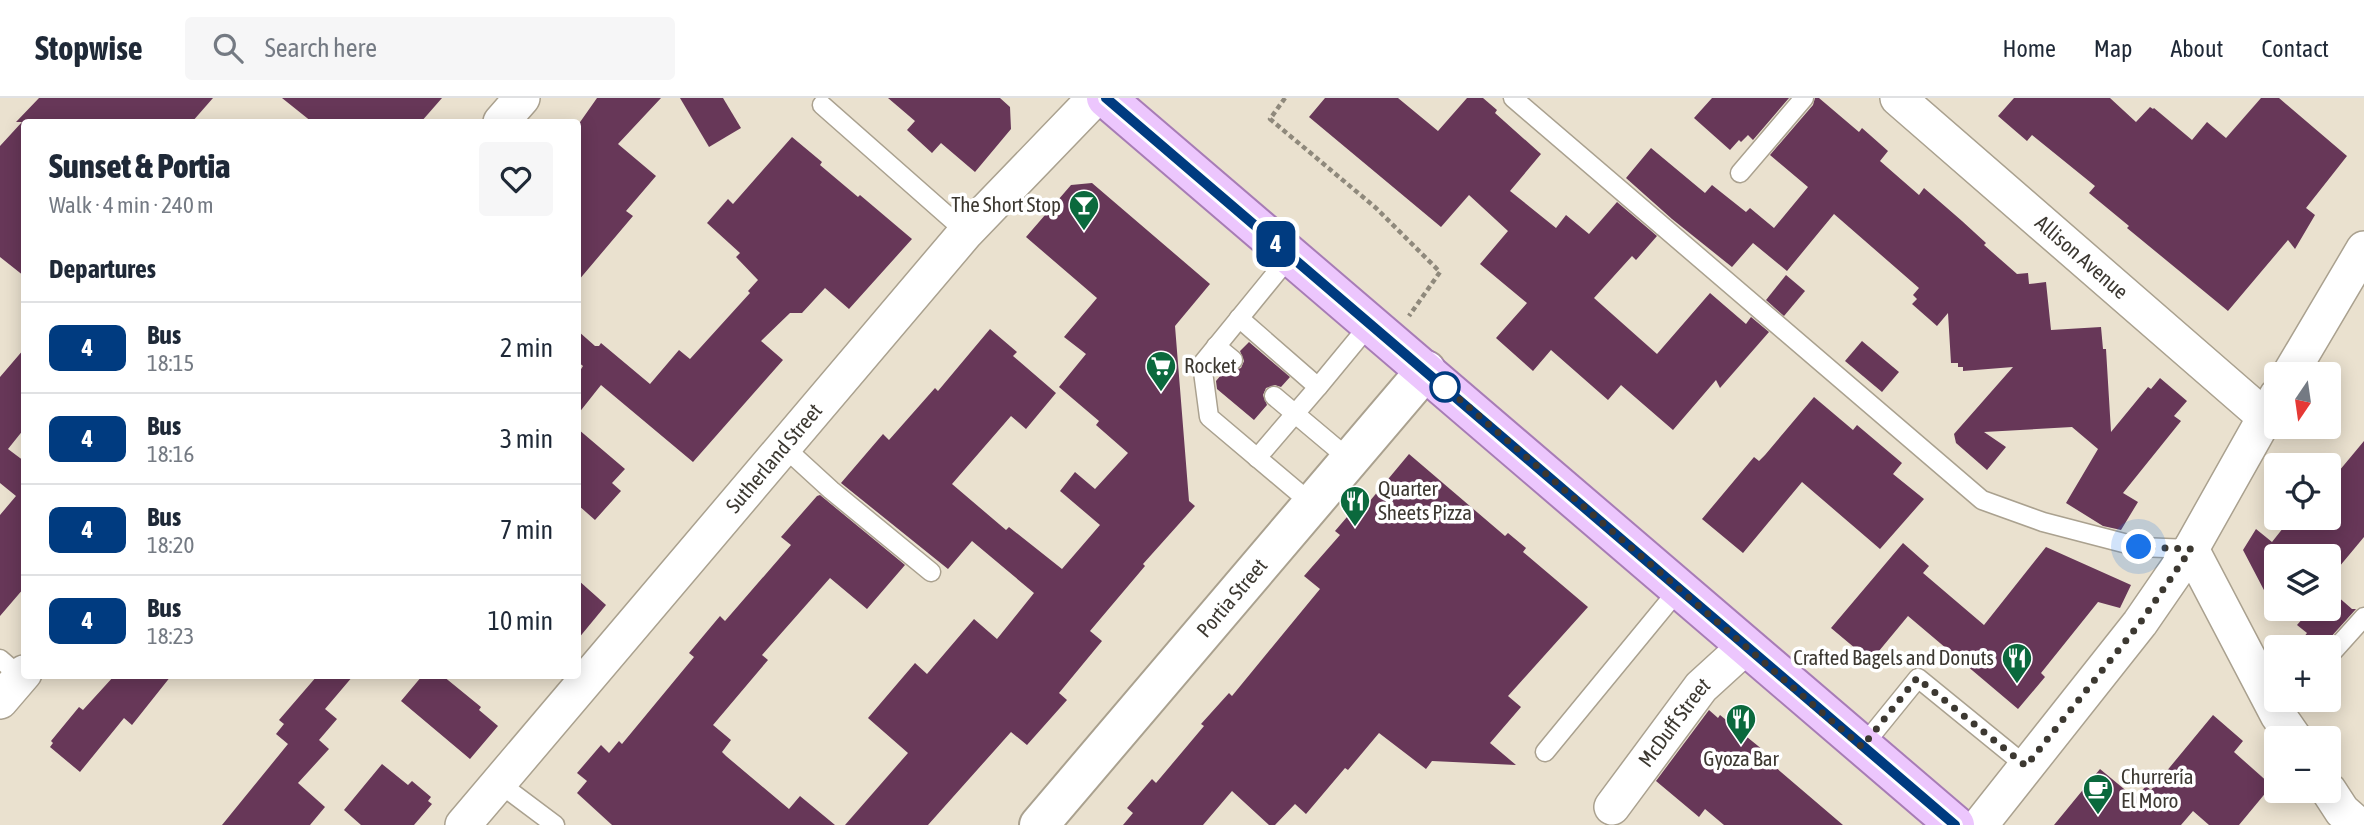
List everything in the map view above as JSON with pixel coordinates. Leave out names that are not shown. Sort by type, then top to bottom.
[{"type":"main road","points":[[1106,98],[1955,825]]},
{"type":"street","points":[[504,119],[522,98]]},
{"type":"street","name":"Sutherland Street","points":[[463,825],[966,232],[1096,98]]},
{"type":"street","name":"Allison Avenue","points":[[1898,98],[2264,400]]},
{"type":"street","points":[[2297,362],[2364,249]]},
{"type":"street","name":"Portia Street","points":[[1039,825],[1426,370]]},
{"type":"street","points":[[1980,825],[2140,623],[2191,549],[2264,419]]},
{"type":"street","points":[[2191,549],[2287,718]]},
{"type":"street","name":"McDuff Street","points":[[1612,807],[1701,687],[1746,646]]},
{"type":"street","points":[[2337,803],[2358,825]]},
{"type":"lane","points":[[1513,98],[1982,500],[2043,522],[2139,547],[2191,549]]},
{"type":"lane","points":[[1740,173],[1804,98]]},
{"type":"lane","points":[[822,105],[966,232]]},
{"type":"lane","points":[[1290,256],[1202,364],[1209,417],[1312,504]]},
{"type":"lane","points":[[1239,318],[1318,387]]},
{"type":"lane","points":[[1257,458],[1318,387],[1380,333]]},
{"type":"lane","points":[[1216,346],[1233,360]]},
{"type":"lane","points":[[1274,396],[1349,458]]},
{"type":"lane","points":[[784,447],[831,490],[931,572]]},
{"type":"lane","points":[[1545,752],[1679,589]]},
{"type":"lane","points":[[2341,643],[2364,617]]},
{"type":"lane","points":[[1862,747],[1917,678],[2026,766]]},
{"type":"lane","points":[[499,783],[555,825]]},
{"type":"path","points":[[1285,98],[1270,119],[1376,208],[1440,272],[1380,333]]},
{"type":"building","points":[[39,98],[213,98],[195,119],[21,119],[21,122],[16,122]]},
{"type":"building","points":[[282,98],[442,98],[424,119],[308,119]]},
{"type":"building","points":[[597,98],[661,98],[618,144],[656,176],[626,211],[633,216],[581,277],[581,121]]},
{"type":"building","points":[[680,98],[723,98],[741,128],[709,147]]},
{"type":"building","points":[[888,98],[1000,98],[1010,107],[1011,129],[975,172],[941,143],[932,153],[907,130],[915,121]]},
{"type":"building","points":[[1325,98],[1398,98],[1438,131],[1467,98],[1483,98],[1497,110],[1495,113],[1541,154],[1510,191],[1556,228],[1566,215],[1589,234],[1617,202],[1657,236],[1636,260],[1632,256],[1594,298],[1657,354],[1710,293],[1746,324],[1751,317],[1769,332],[1720,388],[1716,380],[1673,430],[1621,385],[1608,400],[1551,350],[1533,371],[1496,338],[1527,303],[1480,264],[1508,231],[1469,195],[1441,227],[1309,117]]},
{"type":"building","points":[[1712,98],[1789,98],[1753,140],[1748,135],[1730,150],[1694,118]]},
{"type":"building","points":[[1815,98],[1819,98],[1859,132],[1862,128],[1888,151],[1880,161],[1919,195],[1924,188],[2017,274],[2028,273],[2029,284],[2046,282],[2051,330],[2101,327],[2103,349],[2106,349],[2111,432],[2148,387],[2151,389],[2160,378],[2187,401],[2174,416],[2181,421],[2123,493],[2138,502],[2121,530],[2103,526],[2066,503],[2098,449],[2072,427],[1984,432],[2006,447],[1987,470],[1956,443],[1954,434],[2013,367],[1963,371],[1963,367],[1958,367],[1958,363],[1951,363],[1948,313],[1937,326],[1912,304],[1917,299],[1913,295],[1919,288],[1834,214],[1787,271],[1753,243],[1732,267],[1626,178],[1651,148],[1705,193],[1712,185],[1746,212],[1750,208],[1774,228],[1808,187],[1770,155],[1813,105]]},
{"type":"building","points":[[2014,98],[2110,98],[2136,122],[2150,107],[2192,140],[2207,122],[2226,138],[2261,98],[2279,98],[2347,156],[2306,208],[2315,215],[2295,249],[2288,240],[2228,311],[2089,193],[2095,186],[2032,135],[2027,141],[1998,116]]},
{"type":"building","points":[[21,123],[21,274],[0,257],[0,146]]},
{"type":"building","points":[[792,137],[822,162],[820,165],[912,239],[849,309],[825,288],[802,313],[790,313],[761,341],[783,360],[693,462],[601,385],[581,410],[581,334],[595,346],[601,343],[650,384],[679,350],[690,359],[750,293],[748,291],[758,280],[736,257],[740,253],[707,223],[728,199],[733,204]]},
{"type":"building","points":[[1092,183],[1210,284],[1175,326],[1189,501],[1195,506],[1143,564],[1145,566],[1090,631],[1102,641],[1059,693],[1067,700],[1027,745],[1011,732],[928,825],[845,825],[908,753],[868,718],[915,663],[927,674],[974,619],[997,639],[1034,593],[972,541],[948,569],[841,483],[883,434],[889,440],[935,388],[938,391],[990,329],[1017,352],[1013,356],[1056,393],[1026,429],[1011,416],[952,484],[1006,530],[1009,527],[1062,569],[1100,525],[1060,491],[1075,472],[1095,489],[1128,453],[1096,425],[1099,421],[1059,387],[1086,354],[1064,337],[1097,298],[1026,237],[1071,185]]},
{"type":"building","points":[[1786,275],[1805,291],[1784,316],[1766,300]]},
{"type":"building","points":[[1862,341],[1899,372],[1882,392],[1845,361]]},
{"type":"building","points":[[1249,342],[1290,377],[1281,387],[1275,385],[1266,388],[1263,395],[1267,405],[1254,420],[1217,389],[1216,381],[1226,369],[1232,371],[1241,368],[1244,361],[1240,351]]},
{"type":"building","points":[[21,352],[21,433],[8,449],[21,459],[21,592],[0,616],[0,515],[16,496],[0,483],[0,377]]},
{"type":"building","points":[[1814,397],[1853,430],[1857,425],[1902,463],[1893,474],[1924,499],[1880,549],[1802,482],[1743,553],[1702,519],[1754,457],[1759,461],[1765,455]]},
{"type":"building","points":[[581,432],[625,469],[612,483],[621,491],[595,520],[581,508]]},
{"type":"building","points":[[2364,441],[2364,537],[2341,565],[2341,544],[2264,544],[2264,590],[2243,550],[2256,529],[2272,542],[2282,530],[2341,530],[2341,469]]},
{"type":"building","points":[[1409,454],[1505,536],[1508,533],[1526,548],[1523,552],[1588,607],[1508,696],[1521,707],[1490,743],[1516,765],[1432,761],[1426,769],[1379,733],[1306,814],[1295,804],[1275,825],[1269,825],[1232,791],[1203,825],[1123,825],[1133,813],[1127,808],[1152,779],[1156,783],[1204,726],[1201,724],[1229,693],[1232,696],[1320,589],[1304,576],[1340,535],[1335,531],[1359,503],[1364,508]]},
{"type":"building","points":[[820,495],[905,565],[867,609],[830,578],[762,655],[768,660],[713,725],[731,740],[722,752],[789,809],[800,796],[835,825],[612,825],[577,793],[587,781],[577,773],[601,745],[609,753],[619,741],[622,744],[694,657],[689,653],[720,616],[725,621],[791,545],[781,537]]},
{"type":"building","points":[[1903,543],[1929,566],[1923,573],[1984,625],[2046,547],[2131,585],[2120,608],[2098,602],[2041,673],[2045,677],[2018,709],[1908,616],[1874,657],[1871,655],[1868,659],[1831,628]]},
{"type":"building","points":[[581,583],[606,605],[581,635]]},
{"type":"building","points":[[2341,599],[2352,609],[2356,609],[2333,635],[2305,635],[2307,633],[2297,625],[2300,621],[2341,621]]},
{"type":"building","points":[[111,679],[169,679],[132,725],[124,718],[80,772],[50,747],[53,743],[51,741],[79,707],[83,710]]},
{"type":"building","points":[[314,679],[350,679],[325,709],[337,719],[319,740],[329,749],[298,783],[325,807],[310,825],[222,825],[288,744],[276,734],[284,724],[279,720]]},
{"type":"building","points":[[419,679],[447,679],[481,707],[479,710],[498,726],[470,759],[401,701]]},
{"type":"building","points":[[1709,710],[1718,718],[1720,715],[1763,750],[1760,754],[1843,825],[1724,825],[1705,809],[1699,817],[1656,781]]},
{"type":"building","points":[[2213,715],[2243,741],[2234,752],[2264,779],[2264,795],[2239,825],[2209,825],[2193,811],[2181,825],[2054,825],[2100,769],[2135,798],[2146,786],[2151,790]]},
{"type":"building","points":[[382,764],[408,785],[412,781],[431,797],[428,801],[432,804],[414,825],[361,825],[344,810]]},
{"type":"bus line","name":"4","points":[[1106,98],[1955,825]]},
{"type":"place","name":"The Short Stop","points":[[1084,232]]},
{"type":"place","name":"Rocket","points":[[1161,393]]},
{"type":"place","name":"Quarter Sheets Pizza","points":[[1355,528]]},
{"type":"place","name":"Crafted Bagels and Donuts","points":[[2017,685]]},
{"type":"place","name":"Gyoza Bar","points":[[1741,746]]},
{"type":"place","name":"Churrería El Moro","points":[[2098,816]]},
{"type":"route","points":[[1445,387],[1443,385],[1862,747],[1917,678],[2026,766],[2140,623],[2191,549],[2139,547]]}]
